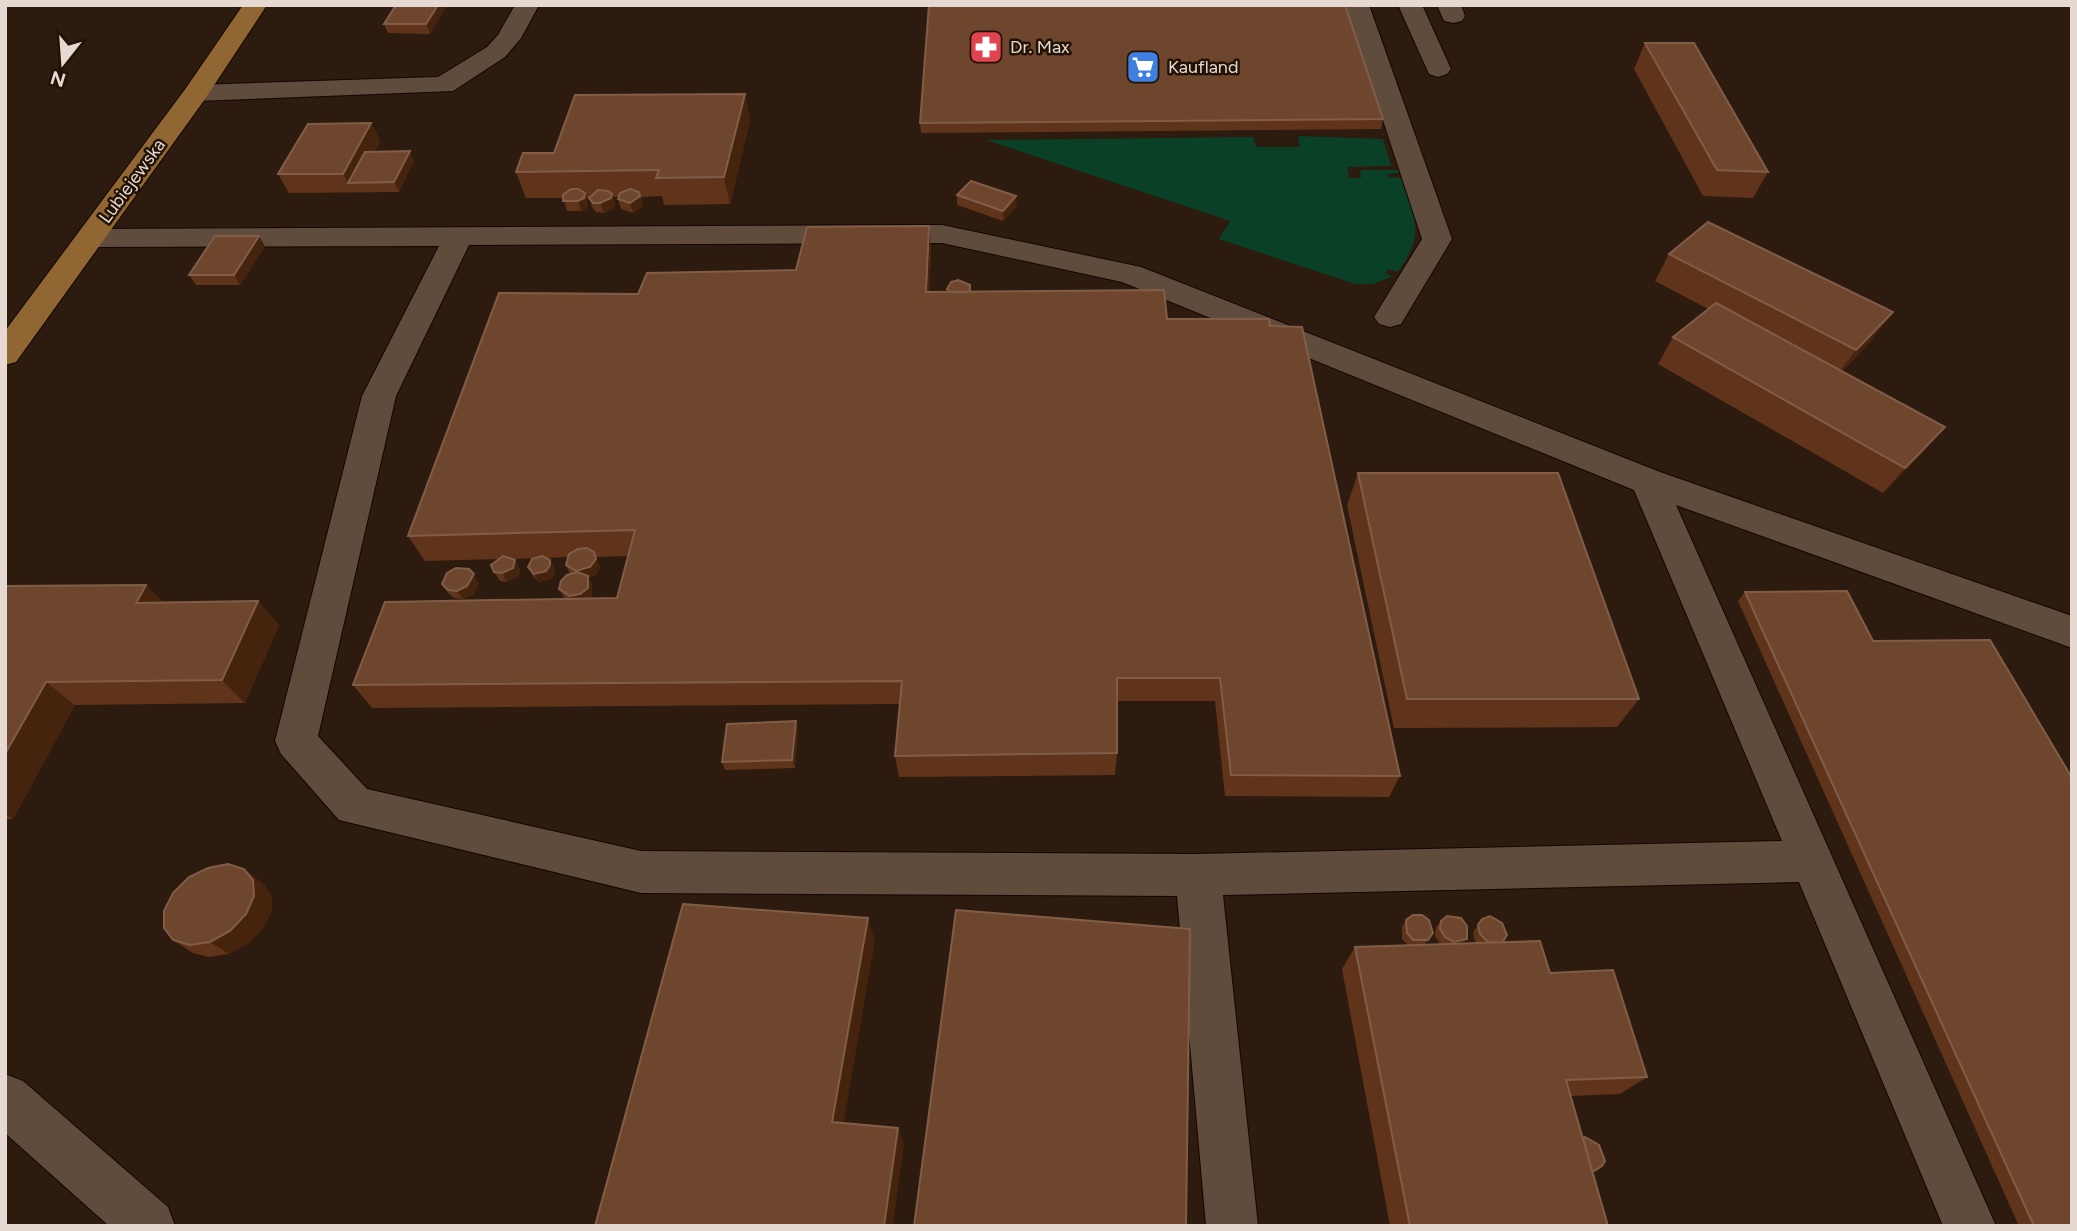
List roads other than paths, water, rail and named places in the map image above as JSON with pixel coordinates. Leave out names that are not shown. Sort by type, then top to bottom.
[{"type":"main road","name":"Lubiejewska","points":[[5,354],[196,93],[255,5]]},
{"type":"lane","points":[[196,93],[444,85],[496,52],[509,38],[527,5]]},
{"type":"lane","points":[[1357,5],[1437,239],[1390,317]]},
{"type":"lane","points":[[1410,5],[1438,69]]},
{"type":"lane","points":[[90,238],[942,234],[1130,274],[1648,481],[2072,632]]},
{"type":"lane","points":[[459,236],[379,396],[296,741],[355,806],[641,872],[1198,875],[1811,861]]},
{"type":"lane","points":[[1648,481],[1970,1226]]},
{"type":"lane","points":[[1198,875],[1232,1226]]},
{"type":"lane","points":[[5,1099],[149,1226]]},
{"type":"place","name":"Dr. Max","points":[[986,47]]},
{"type":"place","name":"Kaufland","points":[[1143,67]]}]
